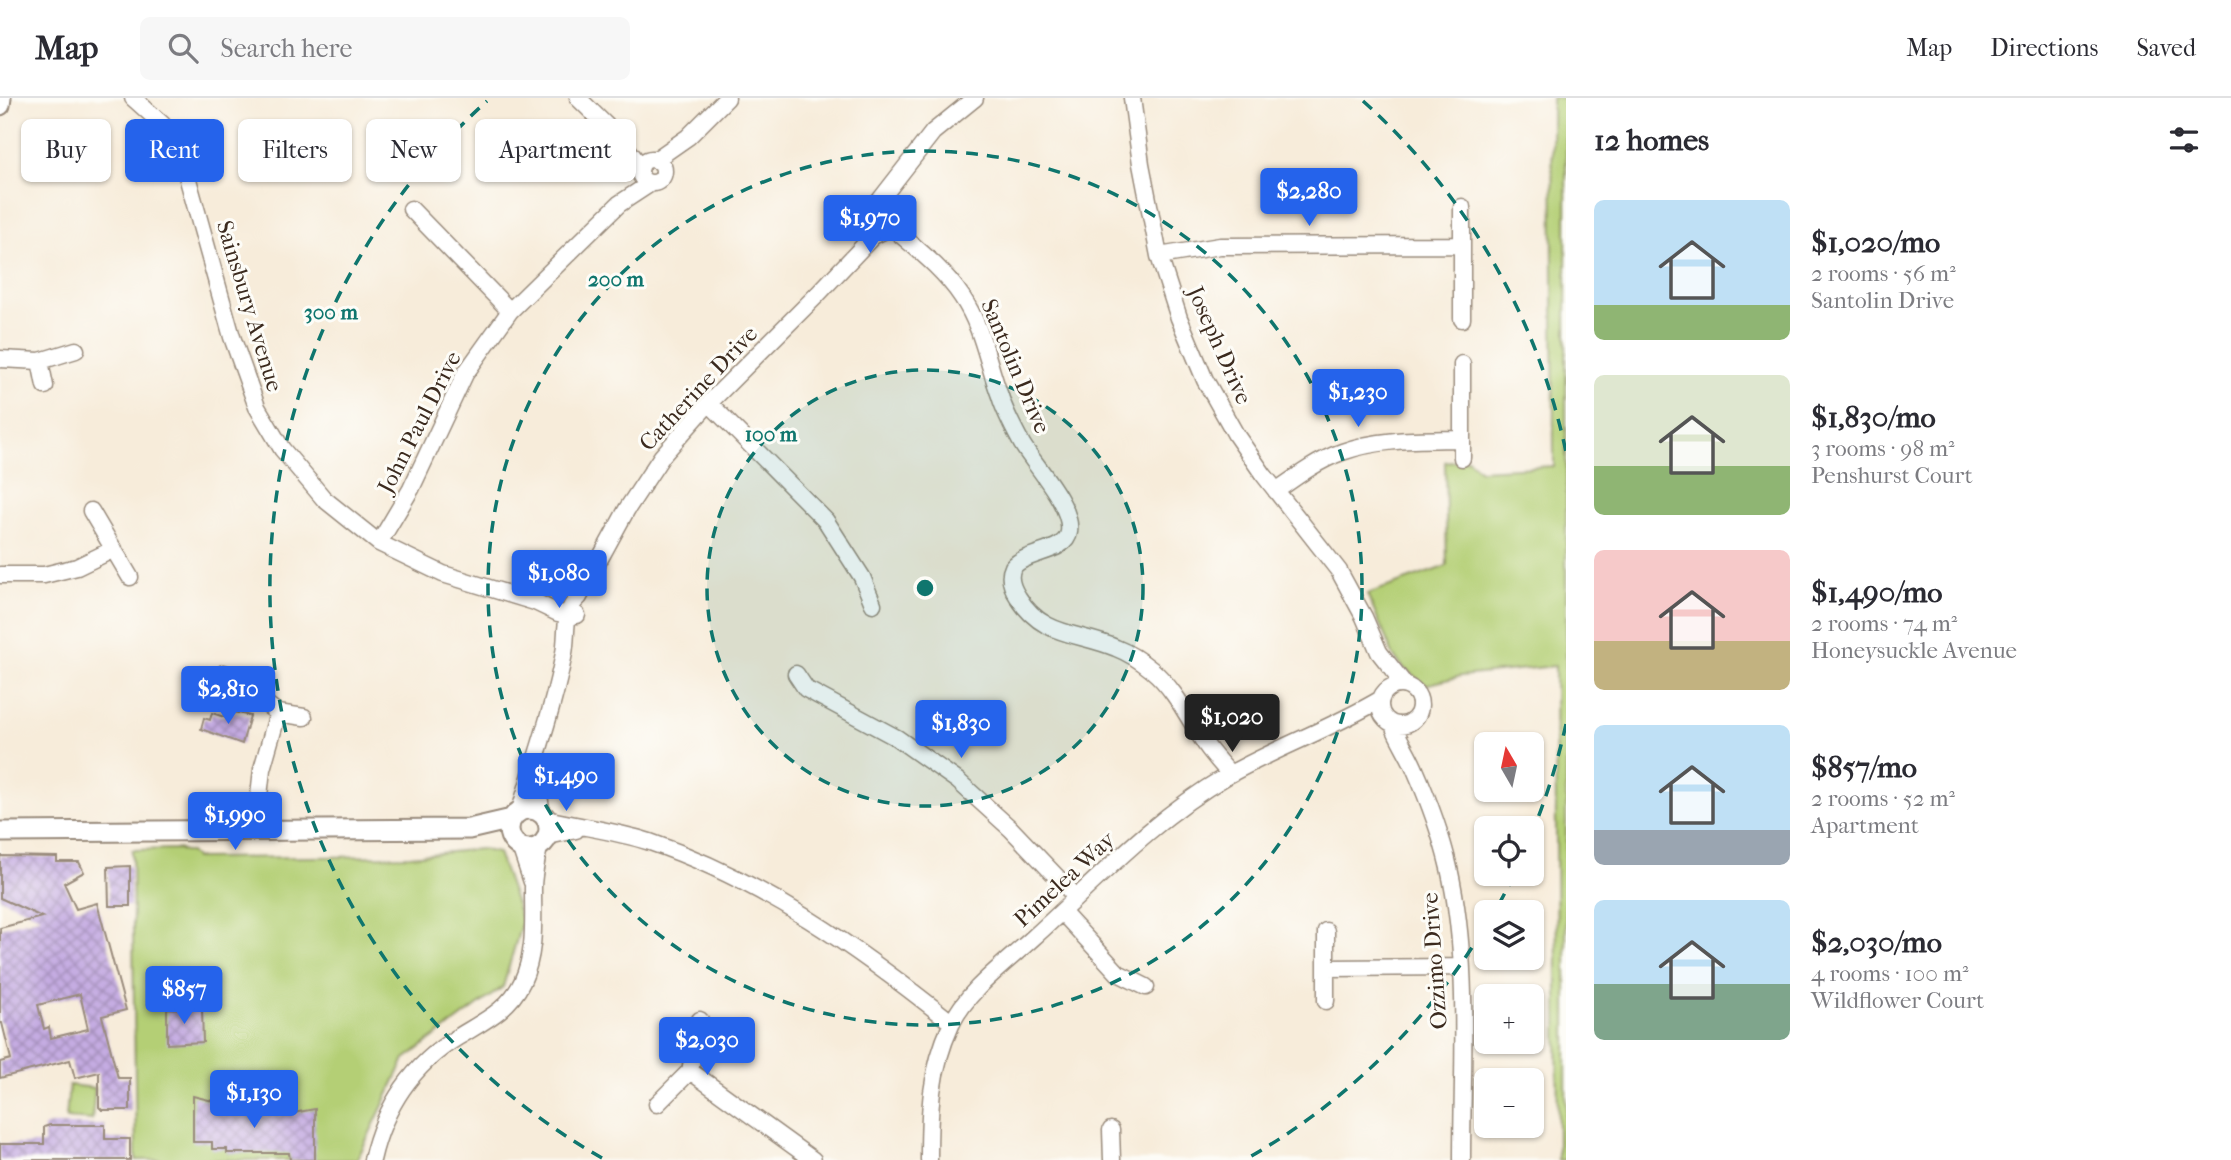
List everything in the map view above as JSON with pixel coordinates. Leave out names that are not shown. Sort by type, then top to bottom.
[{"type":"street","points":[[0,105],[1,98]]},
{"type":"street","name":"Sainsbury Avenue","points":[[133,98],[162,124],[180,151],[232,337],[257,407],[282,449],[324,499],[379,542],[443,574],[570,613]]},
{"type":"street","points":[[578,98],[650,169]]},
{"type":"street","name":"John Paul Drive","points":[[379,542],[411,489],[465,374],[510,311],[619,204],[650,169],[688,137],[727,98]]},
{"type":"street","name":"Catherine Drive","points":[[570,613],[627,509],[662,456],[709,403],[845,264],[876,224],[902,171],[933,132],[975,98]]},
{"type":"street","name":"Joseph Drive","points":[[1133,98],[1141,164],[1159,256],[1179,318],[1205,380],[1236,435],[1339,571],[1379,652],[1405,685]]},
{"type":"street","points":[[1462,207],[1462,319]]},
{"type":"street","points":[[411,209],[510,311]]},
{"type":"street","name":"Santolin Drive","points":[[876,224],[916,249],[940,269],[962,297],[980,327],[1000,396],[1013,427],[1024,447],[1053,486],[1065,512],[1070,529],[1065,541],[1058,547],[1017,561],[1010,572],[1013,589],[1030,613],[1046,626],[1063,634],[1115,647],[1132,655],[1153,671],[1169,688],[1226,776]]},
{"type":"street","points":[[1159,256],[1220,246],[1462,245]]},
{"type":"street","points":[[0,359],[40,361],[76,350]]},
{"type":"street","points":[[40,361],[45,386]]},
{"type":"street","points":[[1462,364],[1462,458]]},
{"type":"street","points":[[709,403],[826,521],[862,577],[873,604]]},
{"type":"street","points":[[1276,491],[1302,473],[1342,452],[1377,443],[1462,439]]},
{"type":"street","points":[[91,511],[130,577]]},
{"type":"street","points":[[0,575],[44,575],[77,566],[114,549]]},
{"type":"street","points":[[372,1160],[385,1119],[400,1091],[436,1052],[500,1010],[521,984],[531,959],[534,932],[530,829],[534,767],[559,679],[570,613]]},
{"type":"street","name":"Joseph Drive","points":[[1379,652],[1382,697]]},
{"type":"street","points":[[224,673],[278,713],[304,717]]},
{"type":"street","points":[[796,674],[806,689],[897,738],[958,781],[1011,829],[1076,897]]},
{"type":"street","points":[[1405,685],[1420,698],[1420,711],[1412,722],[1400,726],[1389,721],[1381,712],[1382,697],[1393,687],[1405,685]]},
{"type":"street","name":"Pimelea Way","points":[[929,1160],[930,1094],[937,1060],[952,1023],[985,983],[1160,823],[1226,776],[1299,738],[1346,719],[1382,697]]},
{"type":"street","points":[[255,832],[262,769],[278,713]]},
{"type":"street","name":"Pimelea Way","points":[[1346,719],[1389,721]]},
{"type":"street","name":"Ozzimo Drive","points":[[1389,721],[1413,765],[1439,832],[1456,901],[1461,967],[1462,1160]]},
{"type":"street","name":"Ozzimo Drive","points":[[1412,722],[1410,739],[1413,765]]},
{"type":"street","points":[[0,832],[604,830],[649,842],[703,863],[801,913],[952,1023]]},
{"type":"street","points":[[1062,912],[1118,973],[1146,987]]},
{"type":"street","points":[[1326,932],[1326,1001]]},
{"type":"street","points":[[1326,968],[1461,967]]},
{"type":"street","points":[[657,1104],[690,1071],[700,1020]]},
{"type":"street","points":[[690,1071],[813,1160]]},
{"type":"street","points":[[1111,1130],[1112,1160]]},
{"type":"green space","points":[[1552,98],[1566,98],[1566,1160],[1558,1160],[1555,666],[1461,676],[1426,685],[1394,657],[1367,594],[1447,566],[1445,462],[1468,459],[1480,470],[1554,466]]},
{"type":"green space","points":[[178,849],[190,852],[195,858],[410,856],[480,849],[498,853],[522,921],[503,987],[405,1059],[357,1160],[136,1160],[132,850]]},
{"type":"green space","points":[[69,1085],[95,1088],[92,1120],[66,1118]]},
{"type":"building","points":[[226,710],[250,716],[242,744],[201,729],[204,718],[210,720],[212,713],[224,717]]},
{"type":"building","points":[[0,856],[57,857],[57,862],[79,862],[84,872],[64,883],[76,909],[97,903],[126,1010],[102,1016],[118,1078],[130,1078],[130,1110],[102,1110],[99,1107],[99,1072],[75,1078],[70,1060],[0,1078],[0,1062],[11,1059],[0,1023],[0,928],[42,917],[0,898]],"holes":[[[80,994],[88,1029],[51,1038],[49,1027],[44,1029],[38,1005]]]},
{"type":"building","points":[[130,866],[130,906],[109,906],[108,867]]},
{"type":"building","points":[[167,1008],[202,1009],[203,1042],[167,1044]]},
{"type":"building","points":[[193,1096],[268,1115],[315,1109],[315,1160],[290,1160],[289,1153],[227,1153],[227,1149],[212,1149],[212,1142],[193,1142]]},
{"type":"building","points":[[105,1125],[105,1139],[130,1139],[130,1160],[0,1160],[0,1144],[44,1144],[44,1127]]}]
